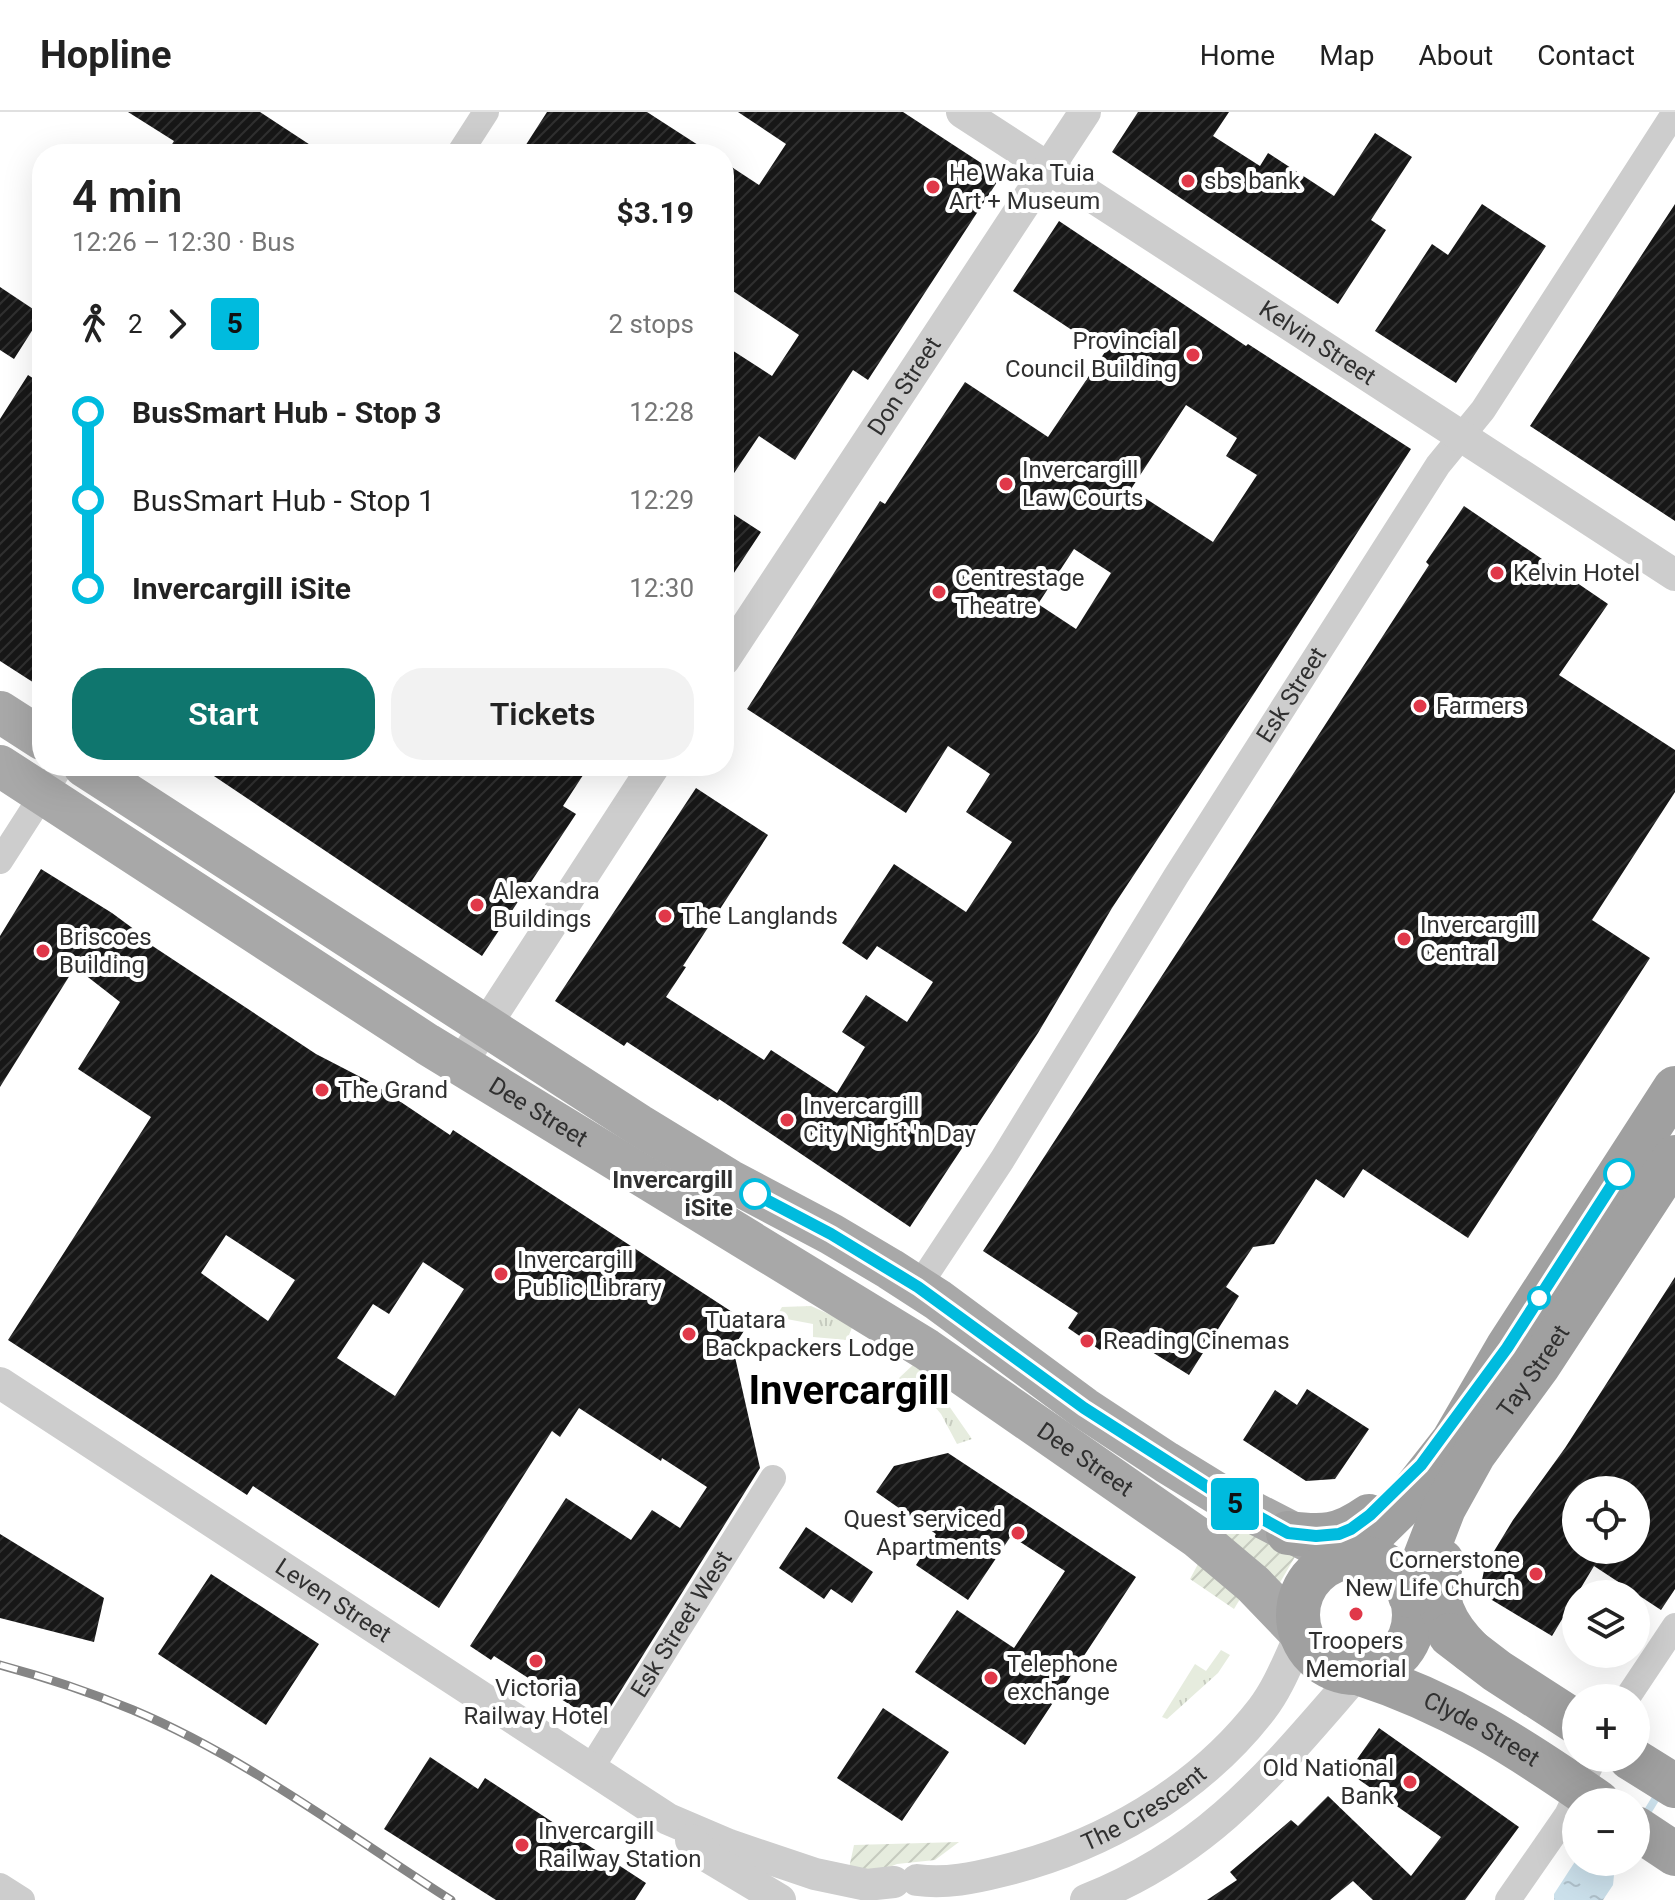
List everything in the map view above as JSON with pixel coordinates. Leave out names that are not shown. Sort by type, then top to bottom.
[{"type":"highway","name":"Tay Street","points":[[1410,1596],[1444,1508],[1523,1356],[1675,1088]]},
{"type":"highway","name":"Tay Street","points":[[1349,1557],[1430,1473],[1675,1157]]},
{"type":"highway","points":[[1288,1533],[1316,1536],[1339,1534],[1370,1515],[1523,1356]]},
{"type":"highway","points":[[1471,1651],[1455,1636],[1440,1607],[1437,1593],[1439,1568],[1523,1356]]},
{"type":"highway","points":[[1349,1557],[1371,1559],[1391,1569],[1406,1586],[1414,1614],[1411,1631],[1392,1660],[1376,1669],[1358,1673],[1330,1667],[1308,1647],[1301,1634],[1298,1617],[1300,1600],[1307,1584],[1325,1567],[1349,1557]]},
{"type":"highway","points":[[1410,1596],[1423,1605],[1454,1639],[1562,1713]]},
{"type":"highway","name":"Clyde Street","points":[[1358,1673],[1398,1686],[1468,1717],[1591,1783]]},
{"type":"main road","points":[[0,712],[32,733]]},
{"type":"main road","name":"Dee Street","points":[[0,766],[32,775]]},
{"type":"main road","name":"Dee Street","points":[[100,776],[639,1125],[918,1287],[1118,1431],[1223,1497],[1288,1533],[1349,1557]]},
{"type":"main road","name":"Dee Street","points":[[52,780],[460,1065],[926,1349],[1197,1537],[1253,1584],[1301,1634]]},
{"type":"street","points":[[465,144],[486,112]]},
{"type":"street","name":"Kelvin Street","points":[[962,112],[1675,575]]},
{"type":"street","name":"Don Street","points":[[734,645],[1085,112]]},
{"type":"street","name":"Esk Street","points":[[918,1287],[1002,1160],[1176,876],[1430,478],[1489,401],[1675,112]]},
{"type":"street","points":[[460,1065],[647,776]]},
{"type":"street","points":[[0,861],[52,780]]},
{"type":"street","name":"Leven Street","points":[[0,1383],[668,1819],[710,1858],[780,1900]]},
{"type":"street","name":"Esk Street West","points":[[591,1768],[773,1478]]},
{"type":"street","points":[[1636,1684],[1675,1626]]},
{"type":"street","name":"The Crescent","points":[[894,1887],[954,1881],[1029,1864],[1103,1836],[1138,1817],[1191,1779],[1249,1724],[1274,1691],[1301,1634]]},
{"type":"street","points":[[1086,1900],[1128,1882],[1213,1827],[1273,1771],[1358,1673]]},
{"type":"street","points":[[1508,1900],[1591,1783]]},
{"type":"street","name":"Leven Street","points":[[668,1819],[729,1845],[815,1874],[867,1885],[894,1887]]},
{"type":"street","points":[[894,1887],[928,1884],[946,1900]]},
{"type":"street","points":[[0,1886],[22,1900]]},
{"type":"green space","points":[[811,1306],[853,1325],[847,1340],[813,1337],[813,1324],[776,1317],[782,1307]]},
{"type":"green space","points":[[914,1364],[928,1376],[972,1439],[957,1444],[941,1414],[930,1401],[918,1405],[899,1378]]},
{"type":"green space","points":[[1224,1517],[1296,1555],[1278,1586],[1213,1532]]},
{"type":"green space","points":[[1198,1564],[1240,1599],[1234,1609],[1190,1579]]},
{"type":"green space","points":[[1221,1650],[1230,1655],[1218,1673],[1167,1719],[1162,1717],[1195,1664],[1206,1671]]},
{"type":"green space","points":[[959,1842],[935,1860],[897,1864],[872,1874],[848,1873],[854,1845]]},
{"type":"water","points":[[1566,1876],[1614,1876],[1613,1885],[1603,1900],[1554,1900],[1554,1894]]},
{"type":"building","points":[[128,112],[260,112],[309,144],[172,144],[174,141]]},
{"type":"building","points":[[547,112],[647,112],[697,144],[526,144]]},
{"type":"building","points":[[738,112],[903,112],[1001,176],[868,380],[853,370],[795,460],[759,436],[734,473],[734,351],[772,376],[799,335],[734,292],[734,169],[759,185],[786,144]]},
{"type":"building","points":[[1138,112],[1229,112],[1213,136],[1260,166],[1268,153],[1334,196],[1375,133],[1412,157],[1371,220],[1386,230],[1338,304],[1112,152]]},
{"type":"building","points":[[1482,204],[1546,246],[1456,383],[1375,331],[1432,244],[1448,255]]},
{"type":"building","points":[[1675,204],[1675,521],[1530,426]]},
{"type":"building","points":[[1059,221],[1246,346],[1248,344],[1411,449],[1112,908],[1038,1033],[910,1227],[719,1099],[627,1042],[624,1046],[555,1001],[696,788],[768,835],[666,997],[764,1060],[771,1050],[837,1093],[865,1047],[842,1032],[866,995],[907,1022],[933,982],[877,946],[867,960],[842,943],[894,864],[966,912],[1012,842],[966,812],[990,774],[948,746],[906,813],[747,709],[880,501],[885,504],[965,382],[1048,437],[1105,352],[1013,291]],"holes":[[[1186,405],[1237,438],[1226,456],[1257,475],[1213,542],[1131,489]],[[1074,549],[1111,573],[1076,629],[1038,604]]]},
{"type":"building","points":[[0,287],[32,308],[32,331],[14,359],[0,350]]},
{"type":"building","points":[[28,375],[32,378],[32,682],[0,661],[0,419]]},
{"type":"building","name":"Invercargill Central","points":[[1464,506],[1608,604],[1559,675],[1675,750],[1675,792],[1592,920],[1650,958],[1468,1238],[1363,1169],[1344,1198],[1316,1179],[1274,1244],[1253,1247],[1226,1287],[1239,1296],[1189,1375],[1115,1329],[1100,1350],[1068,1328],[1078,1313],[983,1251],[1429,565],[1426,562]]},
{"type":"building","points":[[734,514],[761,532],[734,573]]},
{"type":"building","points":[[214,776],[582,776],[563,806],[576,814],[482,956]]},
{"type":"building","points":[[41,869],[112,913],[150,941],[148,943],[316,1054],[374,1084],[450,1135],[453,1130],[749,1323],[733,1348],[760,1468],[600,1724],[494,1656],[491,1660],[470,1646],[566,1498],[631,1540],[652,1510],[680,1528],[707,1487],[579,1408],[560,1437],[552,1431],[439,1608],[253,1486],[247,1495],[8,1340],[151,1117],[78,1069],[120,1002],[75,967],[0,1087],[0,936]],"holes":[[[226,1235],[295,1280],[268,1321],[201,1273]],[[423,1262],[464,1289],[395,1396],[337,1358],[373,1304],[389,1314]]]},
{"type":"building","points":[[1675,1277],[1675,1589],[1661,1610],[1650,1603],[1650,1580],[1615,1580],[1594,1566],[1586,1580],[1562,1580],[1562,1619],[1552,1636],[1487,1597],[1482,1580],[1485,1566],[1513,1520],[1565,1448]]},
{"type":"building","points":[[1307,1389],[1369,1429],[1335,1479],[1306,1481],[1243,1440],[1275,1390],[1297,1405]]},
{"type":"building","points":[[948,1453],[1136,1577],[1025,1745],[915,1672],[957,1610],[1014,1648],[1065,1571],[1011,1536],[968,1600],[916,1565],[936,1534],[876,1492],[894,1466]]},
{"type":"building","points":[[806,1527],[873,1572],[852,1603],[831,1589],[824,1599],[779,1568]]},
{"type":"building","points":[[0,1534],[104,1598],[94,1642],[0,1618]]},
{"type":"building","points":[[211,1574],[319,1644],[266,1725],[158,1654]]},
{"type":"building","points":[[883,1708],[949,1752],[902,1821],[837,1778]]},
{"type":"building","points":[[1379,1728],[1519,1827],[1465,1900],[1373,1900],[1353,1881],[1330,1900],[1207,1900],[1237,1880],[1230,1872],[1291,1820],[1298,1826],[1328,1796],[1411,1876],[1441,1837],[1348,1772]]},
{"type":"building","name":"Invercargill Railway Station","points":[[430,1757],[478,1789],[485,1778],[646,1883],[635,1900],[496,1900],[384,1829]]},
{"type":"waterway","points":[[1650,1808],[1659,1793]]},
{"type":"railway","points":[[0,1665],[133,1710],[215,1750],[295,1798],[451,1900]]},
{"type":"bus line","name":"5","points":[[755,1194],[831,1234],[918,1287],[1084,1408],[1223,1497],[1288,1533],[1327,1536],[1351,1529],[1370,1515],[1421,1465],[1507,1348],[1619,1174]]},
{"type":"place","name":"sbs bank","points":[[1188,181]]},
{"type":"place","name":"He Waka Tuia Art + Museum","points":[[933,187]]},
{"type":"place","name":"Provincial Council Building","points":[[1193,355]]},
{"type":"place","name":"Invercargill Law Courts","points":[[1006,484]]},
{"type":"place","name":"Kelvin Hotel","points":[[1497,573]]},
{"type":"place","name":"Centrestage Theatre","points":[[939,592]]},
{"type":"place","name":"Farmers","points":[[1420,706]]},
{"type":"place","name":"Alexandra Buildings","points":[[477,905]]},
{"type":"place","name":"The Langlands","points":[[665,916]]},
{"type":"place","name":"Invercargill Central","points":[[1404,939]]},
{"type":"place","name":"Briscoes Building","points":[[43,951]]},
{"type":"place","name":"The Grand","points":[[322,1090]]},
{"type":"place","name":"Invercargill City Night 'n Day","points":[[787,1120]]},
{"type":"place","name":"Invercargill iSite","points":[[755,1194]]},
{"type":"place","name":"Invercargill Public Library","points":[[501,1274]]},
{"type":"place","name":"Tuatara Backpackers Lodge","points":[[689,1334]]},
{"type":"place","name":"Reading Cinemas","points":[[1087,1341]]},
{"type":"place","name":"Quest serviced Apartments","points":[[1018,1533]]},
{"type":"place","name":"Cornerstone New Life Church","points":[[1536,1574]]},
{"type":"place","name":"Troopers Memorial","points":[[1356,1614]]},
{"type":"place","name":"Victoria Railway Hotel","points":[[536,1661]]},
{"type":"place","name":"Telephone exchange","points":[[991,1678]]},
{"type":"place","name":"Old National Bank","points":[[1410,1782]]},
{"type":"place","name":"Invercargill Railway Station","points":[[522,1845]]},
{"type":"district","name":"Invercargill","points":[[849,1390]]}]
